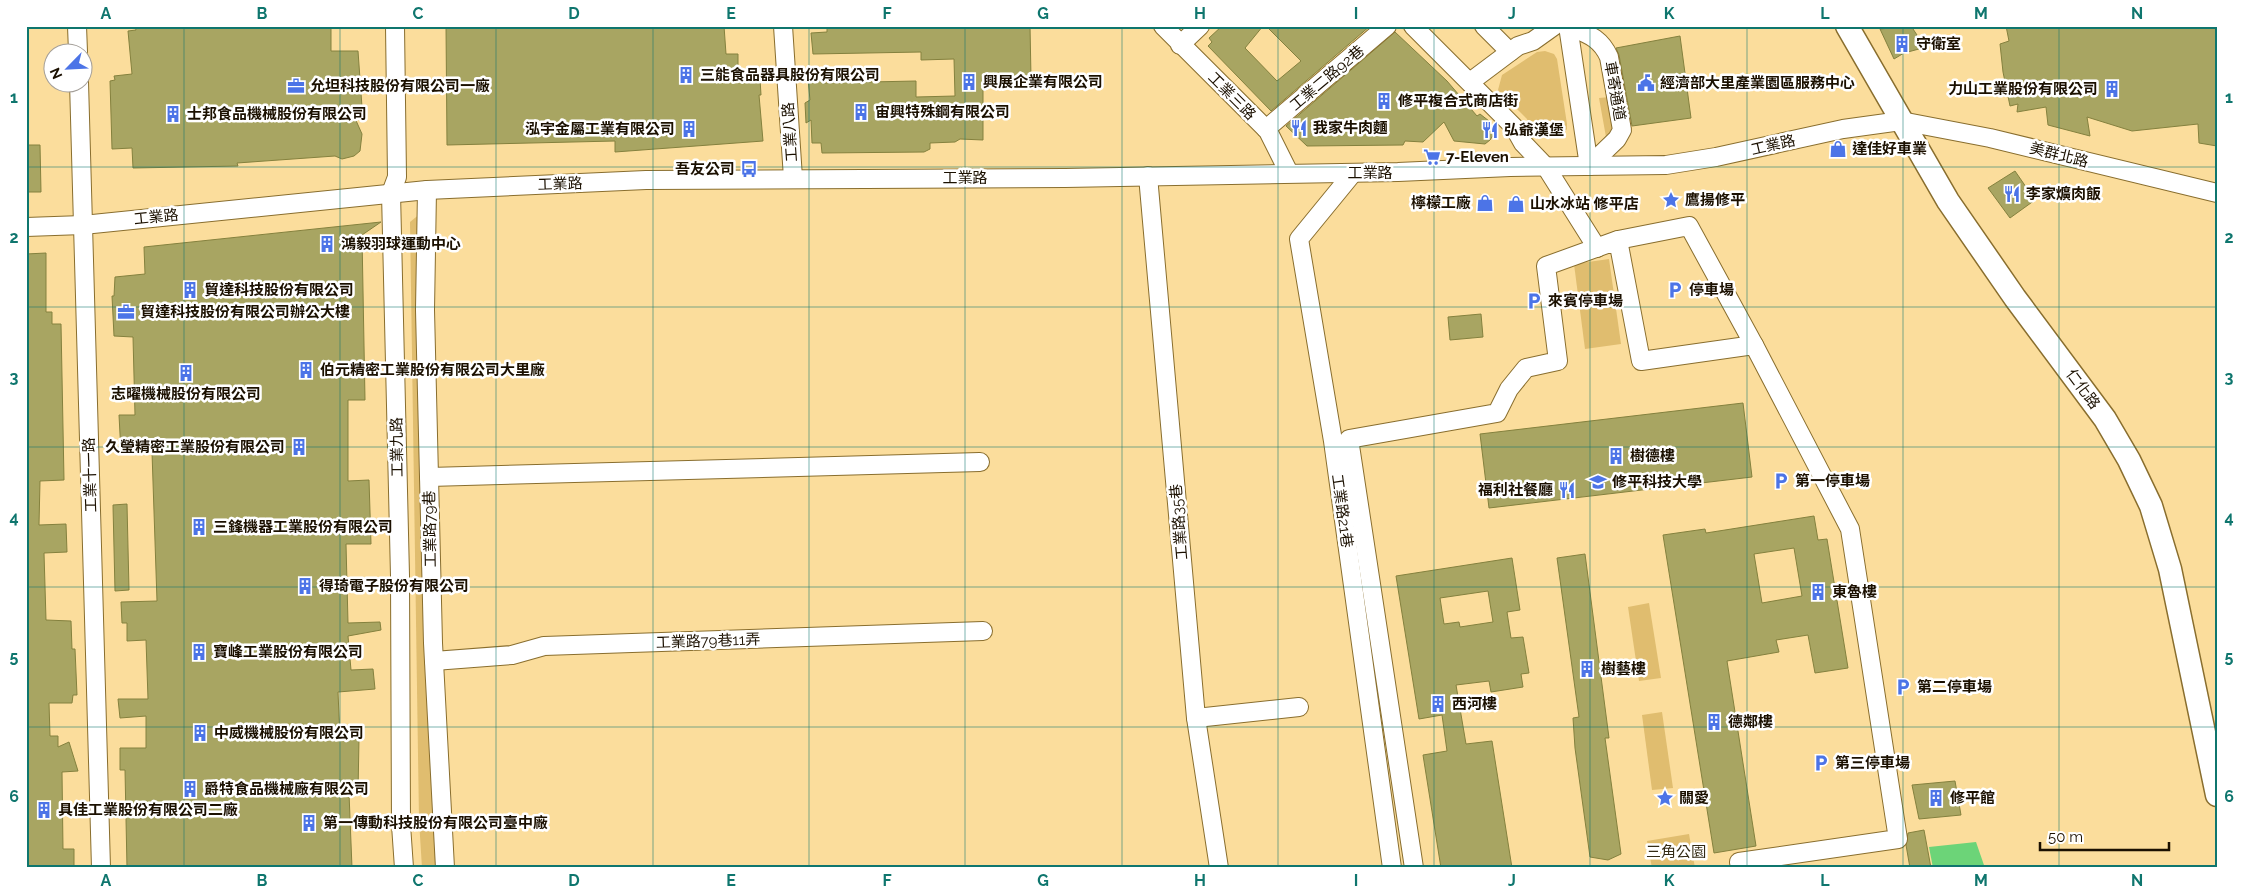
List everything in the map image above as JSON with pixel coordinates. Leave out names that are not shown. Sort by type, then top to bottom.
[{"type":"main road","name":"仁化路","points":[[1847,26],[1901,121],[1971,233],[2015,298],[2105,419],[2141,484],[2151,506],[2170,569],[2217,795]]},
{"type":"street","points":[[77,26],[78,42]]},
{"type":"street","name":"工業九路","points":[[395,26],[397,177],[392,193],[400,566],[401,825],[404,868]]},
{"type":"street","name":"工業八路","points":[[783,26],[793,178]]},
{"type":"street","name":"工業三路","points":[[1163,26],[1266,129],[1289,173]]},
{"type":"street","points":[[1180,45],[1200,26]]},
{"type":"street","name":"工業二路92巷","points":[[1266,129],[1387,26]]},
{"type":"street","points":[[1412,26],[1514,127],[1523,143],[1546,167],[1597,248]]},
{"type":"street","points":[[1484,26],[1510,52]]},
{"type":"street","points":[[1470,82],[1518,46],[1533,41],[1554,26]]},
{"type":"street","points":[[1568,26],[1590,166]]},
{"type":"street","name":"車寄通道","points":[[1568,26],[1597,37],[1605,46],[1609,57],[1622,130],[1617,139],[1590,166]]},
{"type":"street","name":"工業十一路","points":[[79,92],[101,868]]},
{"type":"street","name":"工業路","points":[[26,227],[83,225],[427,190],[646,180],[1353,173],[1666,165],[1692,162],[1843,129],[1901,121]]},
{"type":"street","name":"美群北路","points":[[1901,121],[1990,138],[2217,193]]},
{"type":"street","name":"工業路21巷","points":[[1353,173],[1299,239],[1341,440],[1392,868]]},
{"type":"street","name":"工業路35巷","points":[[1148,176],[1196,718],[1219,868]]},
{"type":"street","name":"工業路79巷","points":[[427,190],[426,310],[429,477],[434,661],[445,868]]},
{"type":"street","points":[[1414,868],[1341,440],[1497,413],[1509,389],[1526,368],[1558,361],[1546,266],[1618,240],[1689,226],[1754,345],[1850,529],[1898,839],[1739,862],[1740,868]]},
{"type":"street","points":[[1618,240],[1641,361],[1754,345]]},
{"type":"street","points":[[429,477],[980,462]]},
{"type":"street","name":"工業路79巷11弄","points":[[434,661],[512,655],[544,646],[983,631]]},
{"type":"street","points":[[1196,718],[1298,707]]},
{"type":"green space","points":[[1545,51],[1554,54],[1557,59],[1567,124],[1567,129],[1564,133],[1536,133],[1530,129],[1527,119],[1498,90],[1502,75],[1537,52]]},
{"type":"green space","points":[[1610,97],[1614,124],[1613,129],[1606,137],[1599,98]]},
{"type":"green space","points":[[421,213],[439,868],[422,868],[419,820],[410,222]]},
{"type":"green space","points":[[1609,259],[1621,344],[1585,349],[1574,264]]},
{"type":"green space","points":[[1649,603],[1661,678],[1639,681],[1628,607]]},
{"type":"green space","points":[[1662,712],[1673,788],[1652,790],[1642,715]]},
{"type":"green space","name":"三角公園","points":[[1689,834],[1695,868],[1652,868],[1647,841]]},
{"type":"shaded area","points":[[1976,842],[1985,868],[1933,868],[1929,847]]},
{"type":"building","points":[[135,26],[331,26],[331,51],[358,51],[362,107],[350,107],[362,134],[360,151],[354,156],[342,159],[335,156],[237,163],[238,166],[133,168],[132,148],[112,149],[110,81],[115,80],[114,76],[132,74],[128,31],[136,30]]},
{"type":"building","points":[[446,26],[724,26],[726,54],[738,54],[738,78],[760,79],[761,95],[759,95],[763,141],[615,152],[615,141],[447,145]]},
{"type":"building","points":[[827,26],[1030,26],[1031,78],[983,77],[983,140],[960,139],[955,142],[930,143],[930,149],[924,152],[822,153],[821,143],[812,143],[811,120],[806,123],[805,103],[810,100],[808,79],[822,79],[823,83],[916,81],[916,97],[955,96],[954,59],[921,60],[921,52],[813,54],[811,33],[827,32]]},
{"type":"building","points":[[1222,26],[1263,26],[1245,48],[1277,81],[1301,61],[1266,26],[1370,26],[1271,111],[1208,46],[1212,42],[1209,38]]},
{"type":"building","name":"守衛室","points":[[1911,26],[1917,35],[1914,38],[1919,49],[1904,53],[1894,59],[1880,29]]},
{"type":"building","name":"力山工業股份有限公司","points":[[2006,26],[2217,26],[2217,146],[2199,143],[2198,124],[2132,131],[2087,117],[2090,136],[2048,125],[2046,107],[2017,112],[2018,104],[2010,106],[2003,72],[2000,44],[2009,41]]},
{"type":"building","points":[[1395,32],[1447,81],[1477,116],[1480,114],[1489,121],[1494,134],[1490,140],[1485,144],[1454,141],[1444,122],[1423,142],[1405,141],[1403,145],[1307,146],[1286,126]]},
{"type":"building","name":"經濟部大里產業園區服務中心","points":[[1680,36],[1691,118],[1632,126],[1619,55],[1616,48]]},
{"type":"building","points":[[26,145],[40,145],[41,192],[26,192]]},
{"type":"building","name":"李家爌肉飯","points":[[2015,171],[2035,200],[2010,218],[1988,188]]},
{"type":"building","points":[[381,222],[362,235],[365,400],[348,400],[348,481],[369,480],[371,544],[346,544],[348,623],[380,622],[381,630],[348,636],[351,670],[373,669],[375,689],[338,692],[340,739],[359,738],[358,794],[349,793],[352,868],[127,868],[125,770],[120,770],[120,748],[146,748],[146,716],[120,718],[118,699],[148,699],[146,640],[127,641],[127,623],[122,623],[121,602],[157,601],[152,452],[121,453],[119,415],[135,415],[133,337],[114,336],[112,296],[114,296],[115,277],[145,274],[144,247]]},
{"type":"building","points":[[46,253],[46,312],[52,312],[52,324],[61,324],[64,480],[40,481],[39,525],[66,524],[67,552],[44,553],[46,620],[71,621],[72,649],[75,649],[77,695],[73,695],[72,703],[49,703],[50,736],[58,736],[58,747],[69,742],[78,771],[62,772],[63,849],[74,849],[74,868],[26,868],[26,254]]},
{"type":"building","points":[[1481,314],[1483,337],[1450,340],[1448,317]]},
{"type":"building","name":"樹德樓","points":[[1743,403],[1752,477],[1489,508],[1480,434]]},
{"type":"building","points":[[127,504],[129,590],[115,591],[113,505]]},
{"type":"building","points":[[1814,516],[1818,540],[1827,539],[1848,668],[1815,673],[1808,635],[1776,640],[1779,652],[1727,661],[1756,846],[1714,853],[1663,535],[1705,529],[1706,533]],"holes":[[[1794,548],[1802,596],[1762,603],[1754,554]]]},
{"type":"building","name":"樹藝樓","points":[[1585,554],[1609,738],[1605,738],[1621,854],[1608,860],[1590,857],[1575,748],[1573,718],[1579,717],[1557,558]]},
{"type":"building","name":"西河樓","points":[[1512,558],[1520,610],[1507,612],[1511,638],[1523,637],[1529,673],[1521,674],[1523,687],[1491,692],[1489,681],[1456,685],[1466,744],[1492,741],[1512,868],[1441,868],[1423,755],[1447,751],[1442,715],[1419,719],[1396,576]],"holes":[[[1488,591],[1493,622],[1460,627],[1459,622],[1444,624],[1440,598]]]},
{"type":"building","name":"修平館","points":[[1955,781],[1961,815],[1919,819],[1912,785]]},
{"type":"building","points":[[1924,830],[1931,868],[1910,868],[1906,845],[1908,833]]},
{"type":"place","name":"守衛室","points":[[1902,44]]},
{"type":"place","name":"三能食品器具股份有限公司","points":[[686,75]]},
{"type":"place","name":"興展企業有限公司","points":[[969,82]]},
{"type":"place","name":"經濟部大里產業園區服務中心","points":[[1646,83]]},
{"type":"place","name":"允坦科技股份有限公司一廠","points":[[296,86]]},
{"type":"place","name":"力山工業股份有限公司","points":[[2112,89]]},
{"type":"place","name":"修平複合式商店街","points":[[1384,101]]},
{"type":"place","name":"宙興特殊鋼有限公司","points":[[861,112]]},
{"type":"place","name":"士邦食品機械股份有限公司","points":[[173,114]]},
{"type":"place","name":"我家牛肉麵","points":[[1299,128]]},
{"type":"place","name":"泓宇金屬工業有限公司","points":[[689,129]]},
{"type":"place","name":"弘爺漢堡","points":[[1490,130]]},
{"type":"place","name":"達佳好車業","points":[[1838,149]]},
{"type":"place","name":"7-Eleven","points":[[1432,157]]},
{"type":"place","name":"吾友公司","points":[[749,169]]},
{"type":"place","name":"李家爌肉飯","points":[[2012,194]]},
{"type":"place","name":"鷹揚修平","points":[[1671,200]]},
{"type":"place","name":"檸檬工廠","points":[[1485,203]]},
{"type":"place","name":"山水冰站 修平店","points":[[1516,204]]},
{"type":"place","name":"鴻毅羽球運動中心","points":[[327,244]]},
{"type":"place","name":"貿達科技股份有限公司","points":[[190,290]]},
{"type":"place","name":"停車場","points":[[1675,290]]},
{"type":"place","name":"來賓停車場","points":[[1534,301]]},
{"type":"place","name":"貿達科技股份有限公司辦公大樓","points":[[126,312]]},
{"type":"place","name":"伯元精密工業股份有限公司大里廠","points":[[306,370]]},
{"type":"place","name":"志曜機械股份有限公司","points":[[186,373]]},
{"type":"place","name":"久瑩精密工業股份有限公司","points":[[299,447]]},
{"type":"place","name":"樹德樓","points":[[1616,456]]},
{"type":"place","name":"第一停車場","points":[[1781,481]]},
{"type":"place","name":"修平科技大學","points":[[1598,482]]},
{"type":"place","name":"福利社餐廳","points":[[1567,490]]},
{"type":"place","name":"三鋒機器工業股份有限公司","points":[[199,527]]},
{"type":"place","name":"得琦電子股份有限公司","points":[[305,586]]},
{"type":"place","name":"東魯樓","points":[[1818,592]]},
{"type":"place","name":"寶峰工業股份有限公司","points":[[199,652]]},
{"type":"place","name":"樹藝樓","points":[[1587,669]]},
{"type":"place","name":"第二停車場","points":[[1903,687]]},
{"type":"place","name":"西河樓","points":[[1438,704]]},
{"type":"place","name":"德鄰樓","points":[[1714,722]]},
{"type":"place","name":"中威機械股份有限公司","points":[[200,733]]},
{"type":"place","name":"第三停車場","points":[[1821,763]]},
{"type":"place","name":"爵特食品機械廠有限公司","points":[[190,789]]},
{"type":"place","name":"關愛","points":[[1665,798]]},
{"type":"place","name":"修平館","points":[[1936,798]]},
{"type":"place","name":"具佳工業股份有限公司二廠","points":[[44,810]]},
{"type":"place","name":"第一傳動科技股份有限公司臺中廠","points":[[309,823]]}]
